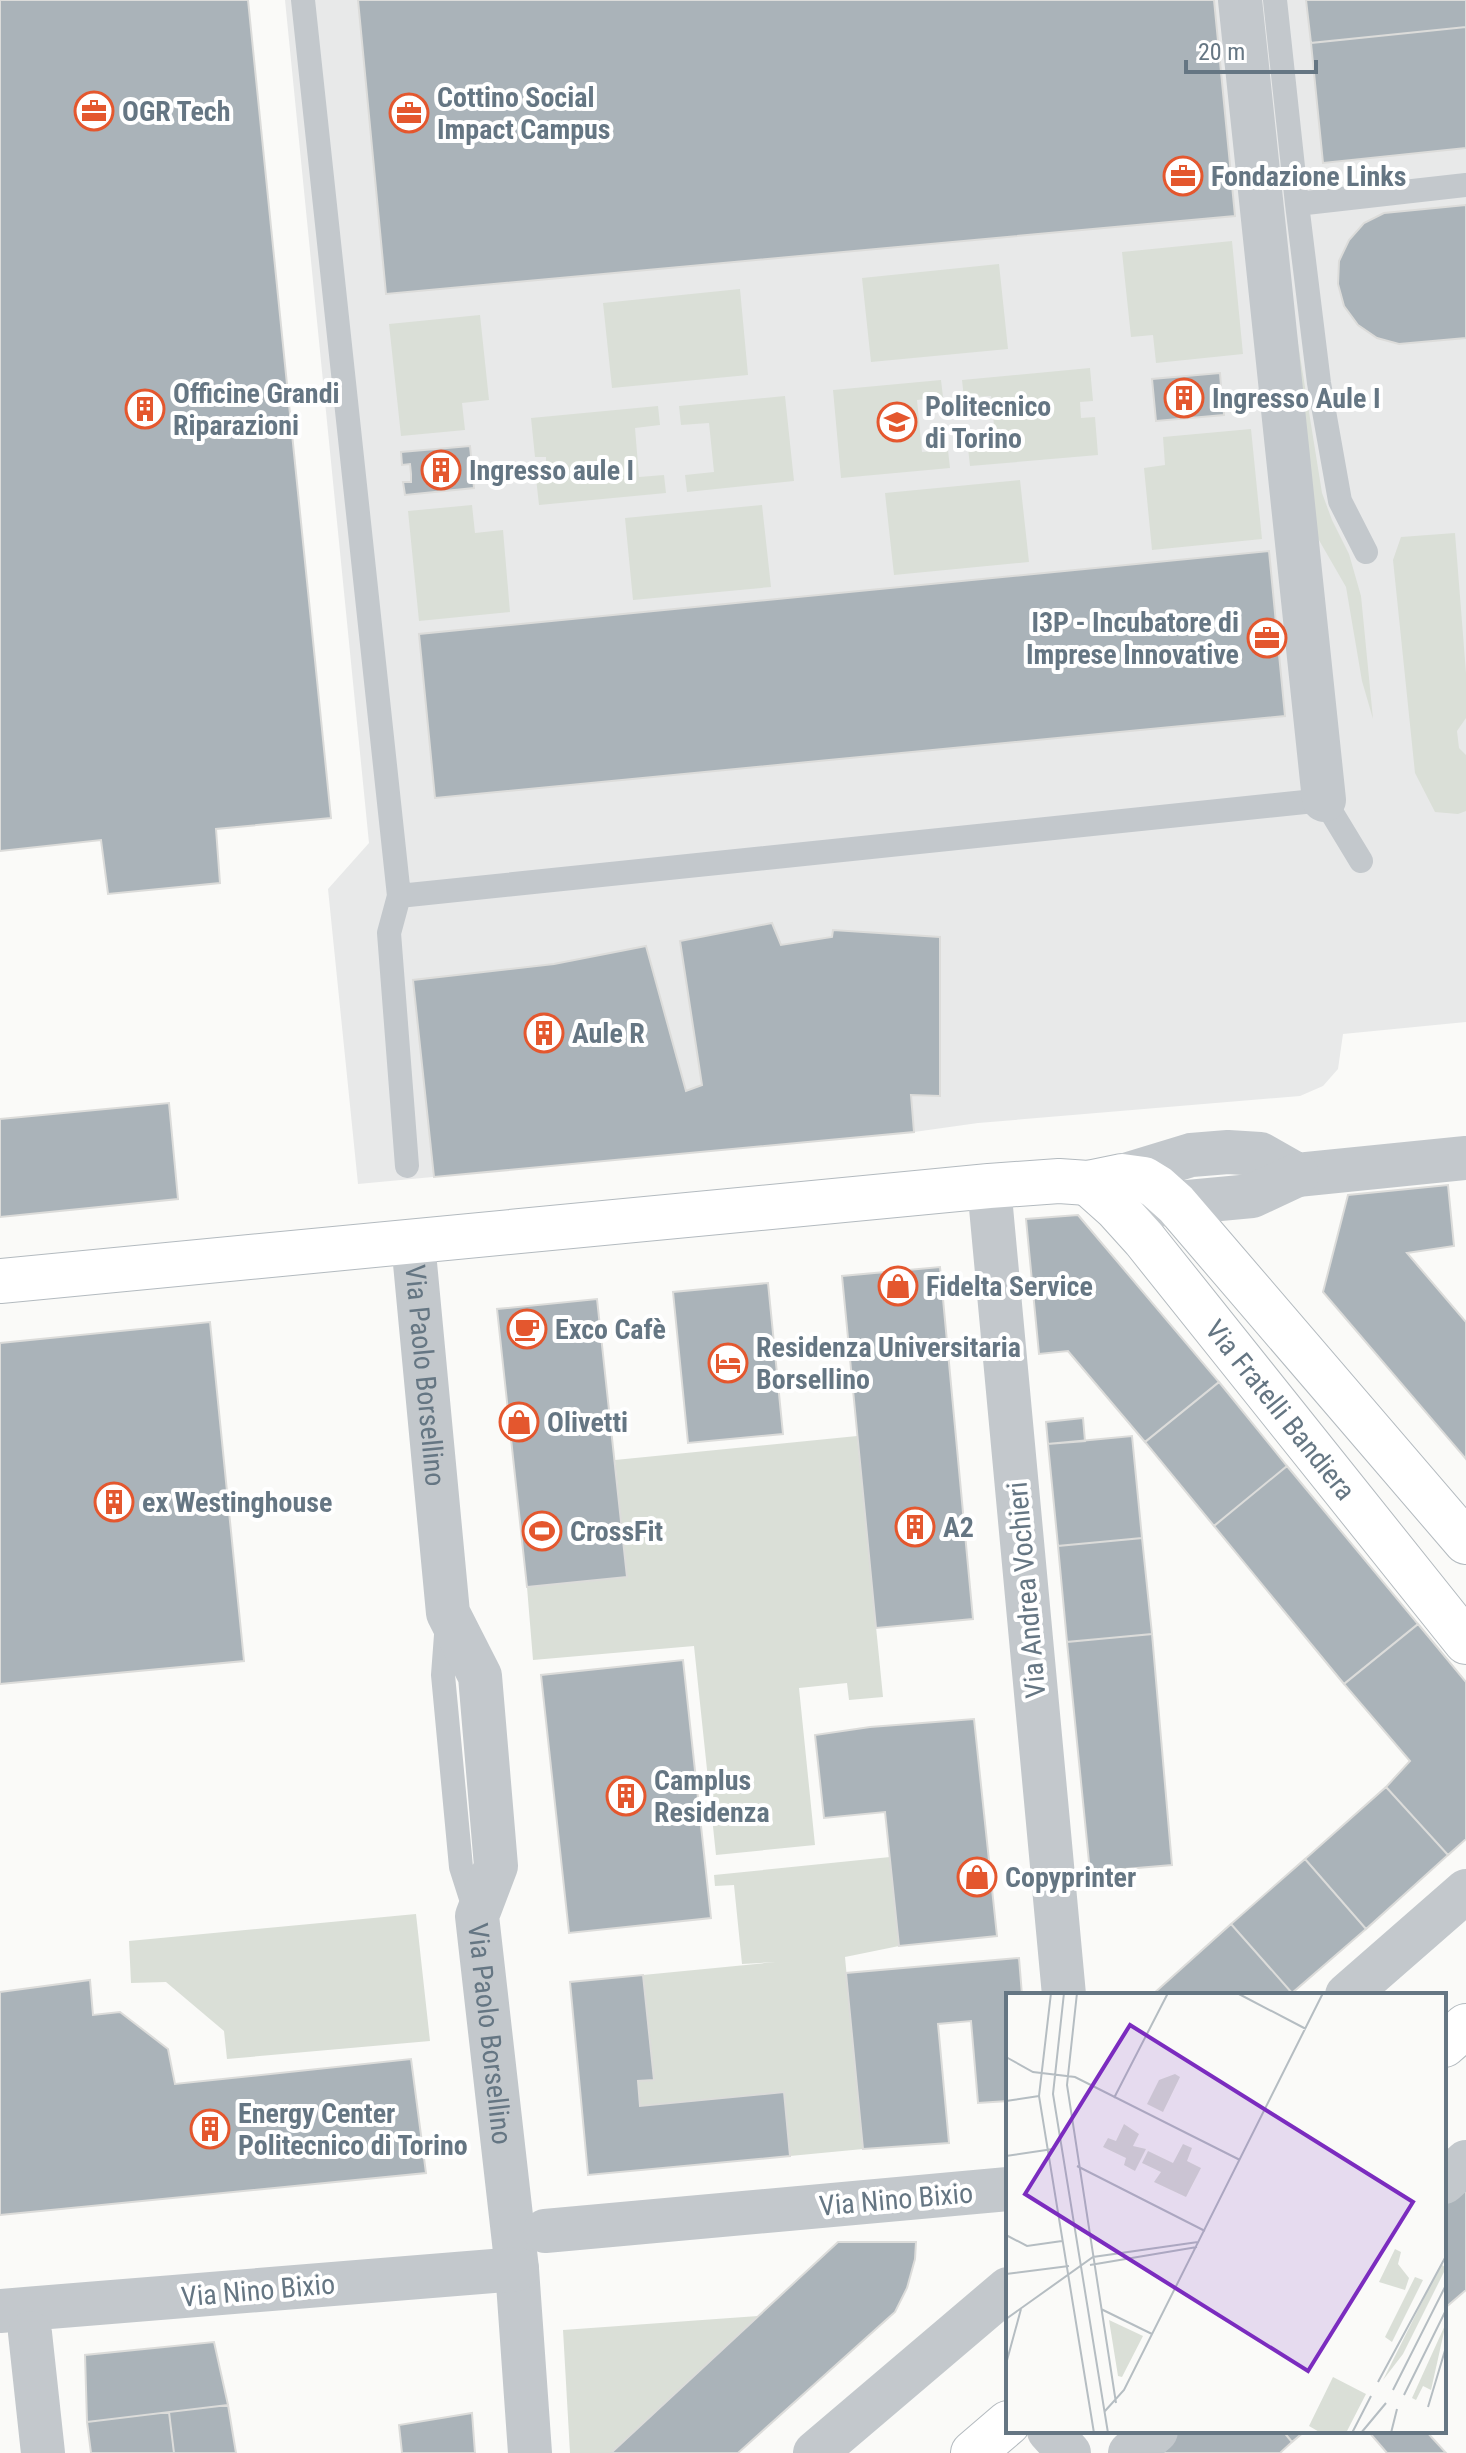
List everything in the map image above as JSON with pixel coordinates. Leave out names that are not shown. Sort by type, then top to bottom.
[{"type":"street","points":[[1240,0],[1324,800]]},
{"type":"street","points":[[1109,1189],[1191,1155],[1228,1152],[1260,1154],[1297,1175]]},
{"type":"street","points":[[1109,1189],[1176,1204],[1252,1196],[1297,1175],[1466,1158]]},
{"type":"street","name":"Via Paolo Borsellino","points":[[0,1281],[989,1186],[1059,1181],[1109,1189]]},
{"type":"street","name":"Via Andrea Vochieri","points":[[989,1186],[1064,1993]]},
{"type":"street","name":"Via Fratelli Bandiera","points":[[1109,1189],[1144,1239],[1466,1642]]},
{"type":"street","name":"Via Fratelli Bandiera","points":[[1176,1204],[1466,1542]]},
{"type":"street","name":"Via Paolo Borsellino","points":[[413,1242],[448,1613],[480,1676],[496,1866],[477,1916],[517,2269],[530,2453]]},
{"type":"street","points":[[1349,1993],[1466,1891]]},
{"type":"street","points":[[1446,2043],[1466,2026]]},
{"type":"street","points":[[1446,2180],[1466,2162]]},
{"type":"street","name":"Via Nino Bixio","points":[[545,2231],[1006,2189]]},
{"type":"street","name":"Via Nino Bixio","points":[[15,2322],[517,2269]]},
{"type":"street","points":[[815,2453],[1006,2291]]},
{"type":"street","points":[[15,2322],[43,2453]]},
{"type":"street","points":[[973,2453],[1006,2425]]},
{"type":"street","points":[[1051,2433],[1069,2453]]},
{"type":"street","points":[[1130,2453],[1154,2433]]},
{"type":"lane","points":[[303,0],[399,896],[389,933],[407,1166]]},
{"type":"lane","points":[[1275,0],[1319,383],[1340,501],[1366,552]]},
{"type":"lane","points":[[1297,204],[1466,185]]},
{"type":"lane","points":[[399,896],[1324,800],[1361,861]]},
{"type":"lane","points":[[526,883],[527,899],[759,874]]},
{"type":"shaded area","name":"Politecnico di Torino","points":[[285,0],[1466,0],[1466,1022],[1343,1034],[1338,1069],[1323,1086],[1300,1096],[978,1123],[914,1132],[358,1184],[328,889],[369,843]]},
{"type":"shaded area","points":[[1232,241],[1243,354],[1156,363],[1153,335],[1131,337],[1122,252]]},
{"type":"shaded area","points":[[999,264],[1008,349],[871,362],[862,278]]},
{"type":"shaded area","points":[[740,289],[748,375],[612,388],[603,303]]},
{"type":"shaded area","points":[[480,315],[489,400],[462,403],[465,430],[401,436],[389,324]]},
{"type":"shaded area","points":[[1296,331],[1322,493],[1349,554],[1361,596],[1373,719],[1362,681],[1346,587],[1312,528]]},
{"type":"shaded area","points":[[1090,368],[1093,401],[1080,402],[1081,418],[1095,417],[1098,455],[970,466],[968,448],[996,445],[991,396],[964,398],[962,380]]},
{"type":"shaded area","points":[[941,380],[943,397],[917,400],[922,452],[948,450],[950,468],[841,478],[833,390]]},
{"type":"shaded area","points":[[785,396],[794,481],[687,492],[685,475],[714,472],[709,423],[681,425],[679,406]]},
{"type":"shaded area","points":[[658,406],[660,425],[635,428],[639,477],[664,475],[666,493],[539,505],[535,469],[546,468],[546,457],[535,457],[531,418]]},
{"type":"shaded area","points":[[1251,429],[1262,539],[1152,550],[1144,468],[1165,465],[1163,437]]},
{"type":"shaded area","points":[[1020,480],[1029,562],[894,575],[885,493]]},
{"type":"shaded area","points":[[472,505],[475,533],[503,530],[510,612],[419,621],[408,511]]},
{"type":"shaded area","points":[[762,505],[771,587],[633,600],[625,518]]},
{"type":"shaded area","points":[[1455,533],[1466,673],[1466,718],[1457,731],[1459,748],[1466,755],[1466,811],[1458,814],[1435,812],[1415,773],[1393,560],[1401,537]]},
{"type":"shaded area","points":[[857,1436],[883,1697],[849,1700],[847,1683],[799,1688],[815,1845],[716,1855],[694,1646],[533,1660],[527,1587],[627,1577],[615,1460]]},
{"type":"shaded area","points":[[890,1857],[899,1946],[845,1957],[863,2149],[790,2156],[784,2092],[640,2106],[638,2081],[654,2079],[643,1975],[776,1962],[742,1964],[734,1885],[715,1886],[714,1875]]},
{"type":"shaded area","points":[[416,1914],[430,2041],[227,2059],[224,2031],[166,1982],[131,1983],[129,1941]]},
{"type":"shaded area","points":[[758,2316],[611,2453],[570,2453],[563,2330]]},
{"type":"building","name":"Officine Grandi Riparazioni","points":[[0,0],[248,0],[331,818],[216,829],[220,883],[108,894],[101,840],[0,851]]},
{"type":"building","points":[[358,0],[1214,0],[1235,216],[386,294]]},
{"type":"building","points":[[1306,0],[1466,0],[1466,27],[1311,43]]},
{"type":"building","points":[[1466,27],[1466,148],[1323,163],[1311,43]]},
{"type":"building","points":[[1466,205],[1466,338],[1399,344],[1377,338],[1358,325],[1344,306],[1338,284],[1339,261],[1349,240],[1364,223],[1384,213]]},
{"type":"building","name":"Ingresso Aule I","points":[[1220,373],[1221,386],[1213,387],[1213,395],[1215,402],[1223,401],[1224,415],[1156,421],[1152,379]]},
{"type":"building","name":"Ingresso aule I","points":[[470,446],[474,488],[405,495],[403,482],[411,482],[411,474],[410,464],[402,465],[401,452]]},
{"type":"building","points":[[1269,551],[1285,716],[435,798],[419,634]]},
{"type":"building","name":"Aule R","points":[[772,923],[781,945],[832,937],[833,930],[940,937],[940,1096],[911,1095],[914,1132],[434,1177],[413,980],[554,964],[646,946],[686,1091],[702,1085],[680,941]]},
{"type":"building","points":[[169,1103],[178,1199],[0,1217],[0,1119]]},
{"type":"building","points":[[1448,1185],[1454,1246],[1407,1253],[1466,1322],[1466,1459],[1323,1292],[1348,1195]]},
{"type":"building","points":[[1078,1215],[1219,1382],[1145,1442],[1068,1351],[1039,1354],[1026,1219]]},
{"type":"building","name":"A2","points":[[940,1267],[973,1619],[876,1628],[842,1276]]},
{"type":"building","points":[[768,1283],[783,1434],[688,1443],[673,1292]]},
{"type":"building","points":[[597,1299],[627,1577],[527,1587],[497,1309]]},
{"type":"building","name":"ex Westinghouse","points":[[210,1322],[244,1661],[0,1684],[0,1343]]},
{"type":"building","points":[[1219,1382],[1287,1466],[1214,1526],[1145,1442]]},
{"type":"building","points":[[1083,1418],[1085,1441],[1048,1444],[1046,1422]]},
{"type":"building","points":[[1132,1436],[1142,1538],[1058,1546],[1048,1444]]},
{"type":"building","points":[[1287,1466],[1418,1624],[1344,1684],[1214,1526]]},
{"type":"building","points":[[1142,1538],[1152,1634],[1067,1642],[1058,1546]]},
{"type":"building","points":[[1418,1624],[1466,1682],[1466,1839],[1448,1855],[1386,1787],[1410,1761],[1344,1684]]},
{"type":"building","points":[[1152,1634],[1172,1865],[1090,1872],[1067,1642]]},
{"type":"building","name":"Camplus Residenza","points":[[683,1660],[711,1918],[569,1933],[541,1675]]},
{"type":"building","points":[[974,1719],[997,1936],[899,1946],[885,1812],[824,1818],[815,1735],[870,1727]]},
{"type":"building","points":[[1386,1787],[1448,1855],[1366,1929],[1305,1859]]},
{"type":"building","points":[[1305,1859],[1366,1929],[1292,1993],[1231,1924]]},
{"type":"building","points":[[1231,1924],[1292,1993],[1154,1993]]},
{"type":"building","points":[[1019,1958],[1022,1993],[1006,1993],[1006,2101],[978,2103],[971,2021],[938,2024],[949,2143],[863,2149],[846,1973]]},
{"type":"building","points":[[643,1975],[654,2080],[638,2081],[640,2106],[784,2092],[790,2156],[588,2175],[570,1982]]},
{"type":"building","name":"Energy Center Politecnico di Torino","points":[[90,1980],[93,2015],[120,2012],[168,2049],[175,2084],[411,2059],[426,2173],[0,2215],[0,1992]]},
{"type":"building","points":[[1466,2170],[1466,2290],[1446,2307],[1446,2188]]},
{"type":"building","points":[[838,2242],[916,2242],[907,2288],[895,2312],[738,2453],[611,2453]]},
{"type":"building","points":[[214,2342],[228,2405],[87,2422],[85,2355]]},
{"type":"building","points":[[228,2405],[236,2453],[174,2453],[169,2412]]},
{"type":"building","points":[[169,2412],[174,2453],[91,2453],[87,2422]]},
{"type":"building","points":[[472,2413],[475,2453],[402,2453],[399,2425]]},
{"type":"building","points":[[1166,2433],[1285,2433],[1292,2442],[1280,2453],[1142,2453]]},
{"type":"building","points":[[1285,2433],[1303,2433],[1292,2442]]},
{"type":"building","points":[[1370,2433],[1428,2433],[1446,2453],[1387,2453]]},
{"type":"place","name":"OGR Tech","points":[[94,111]]},
{"type":"place","name":"Cottino Social Impact Campus","points":[[409,113]]},
{"type":"place","name":"Fondazione Links","points":[[1183,176]]},
{"type":"place","name":"Ingresso Aule I","points":[[1184,398]]},
{"type":"place","name":"Officine Grandi Riparazioni","points":[[145,409]]},
{"type":"place","name":"Politecnico di Torino","points":[[897,422]]},
{"type":"place","name":"Ingresso aule I","points":[[441,470]]},
{"type":"place","name":"I3P - Incubatore di Imprese Innovative","points":[[1267,638]]},
{"type":"place","name":"Aule R","points":[[544,1033]]},
{"type":"place","name":"Fidelta Service","points":[[898,1286]]},
{"type":"place","name":"Exco Cafè","points":[[527,1329]]},
{"type":"place","name":"Residenza Universitaria Borsellino","points":[[728,1363]]},
{"type":"place","name":"Olivetti","points":[[519,1422]]},
{"type":"place","name":"ex Westinghouse","points":[[114,1502]]},
{"type":"place","name":"A2","points":[[915,1527]]},
{"type":"place","name":"CrossFit","points":[[542,1531]]},
{"type":"place","name":"Camplus Residenza","points":[[626,1796]]},
{"type":"place","name":"Copyprinter","points":[[977,1877]]},
{"type":"place","name":"Energy Center Politecnico di Torino","points":[[210,2129]]}]
